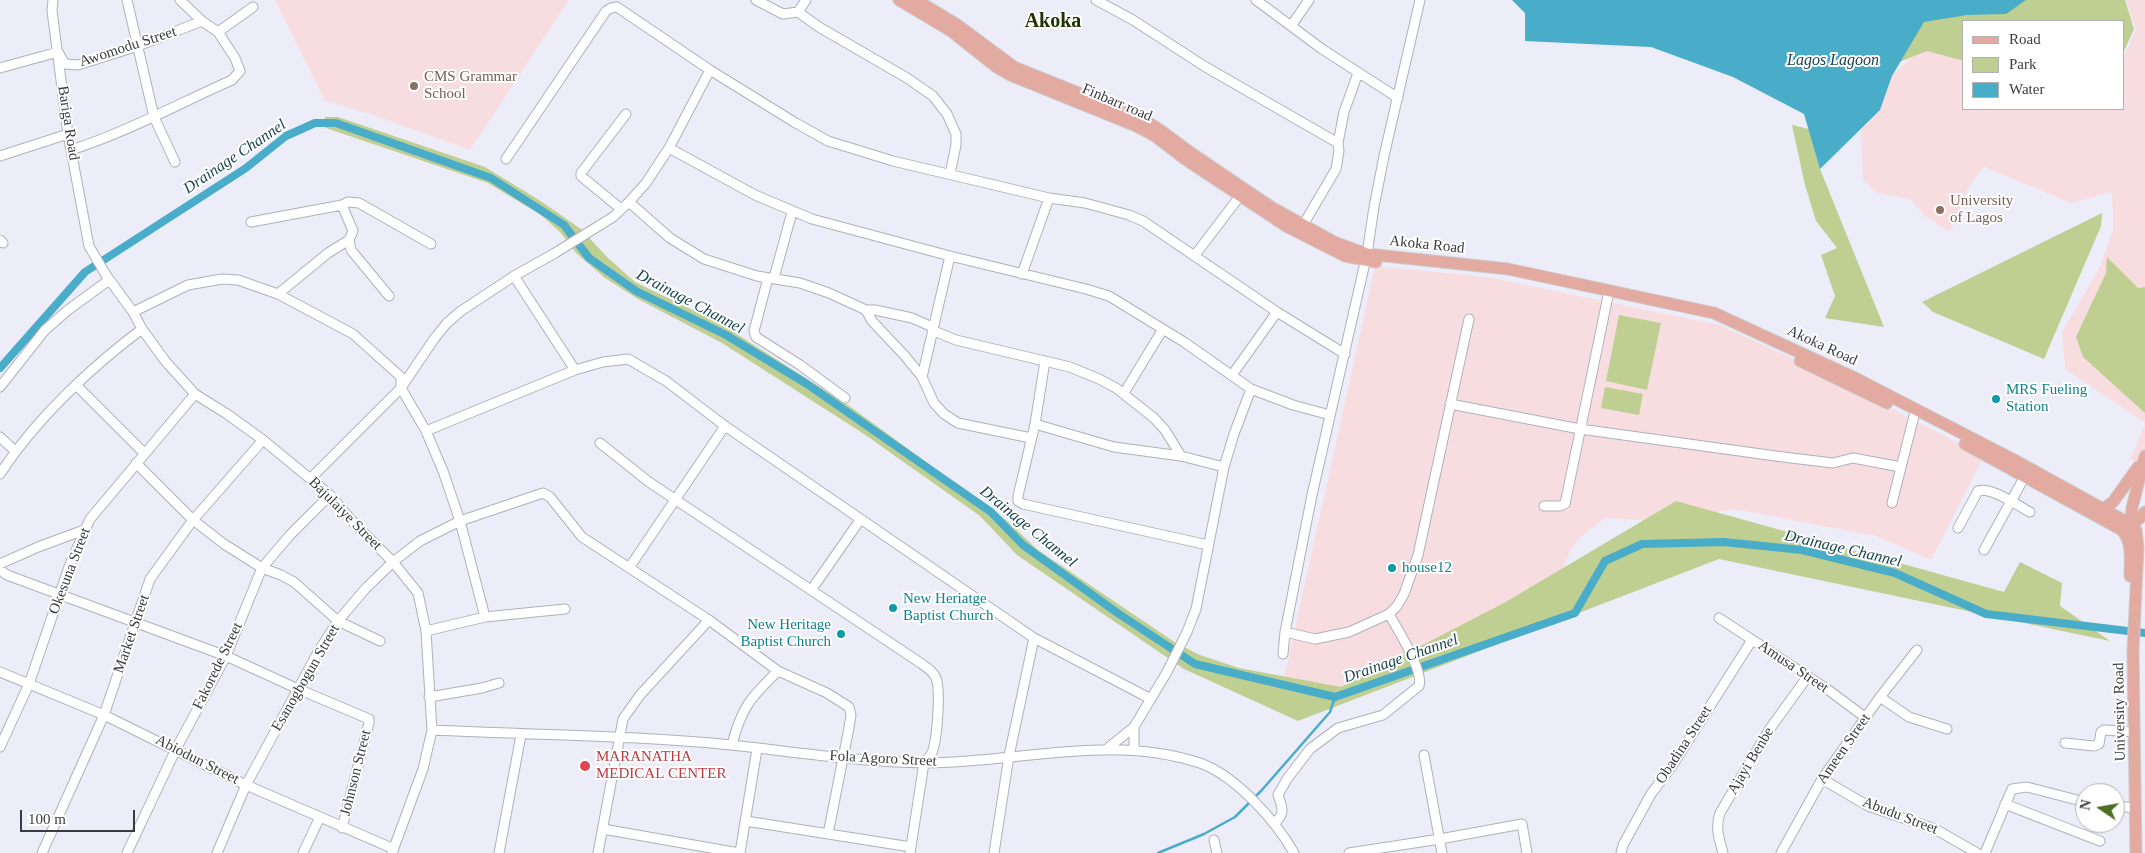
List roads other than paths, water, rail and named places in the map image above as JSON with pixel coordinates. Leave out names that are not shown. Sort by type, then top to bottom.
[{"type":"main road","name":"Finbarr road","points":[[899,0],[950,31],[995,66],[1010,75],[1136,126],[1155,136],[1185,159],[1286,226],[1347,252]]},
{"type":"main road","name":"Finbarr road","points":[[916,0],[956,24],[1014,68],[1141,118],[1271,207],[1347,252]]},
{"type":"main road","points":[[1347,252],[1366,258],[1482,272],[1712,316],[1723,324],[1914,416],[2025,476],[2124,532],[2130,548]]},
{"type":"main road","name":"Akoka Road","points":[[1366,258],[1508,270],[1712,316],[1855,378],[2018,462],[2130,525]]},
{"type":"main road","points":[[2103,509],[2113,502],[2144,457]]},
{"type":"main road","points":[[2134,630],[2130,525],[2144,457]]},
{"type":"main road","points":[[2114,526],[2130,525],[2145,512]]},
{"type":"main road","points":[[2130,525],[2137,534],[2137,587],[2134,630]]},
{"type":"main road","points":[[2137,587],[2145,537]]},
{"type":"main road","name":"University Road","points":[[2134,630],[2135,732],[2141,794],[2136,808],[2136,853]]},
{"type":"street","name":"Bariga Road","points":[[53,0],[52,11],[68,134],[89,246]]},
{"type":"street","points":[[127,0],[154,117],[175,162]]},
{"type":"street","points":[[71,150],[108,138],[154,117],[232,80],[240,71],[235,58],[218,32],[202,21],[180,0]]},
{"type":"street","points":[[756,0],[783,14],[798,12],[933,96],[946,114],[956,134],[956,145],[950,174]]},
{"type":"street","points":[[798,12],[806,0]]},
{"type":"street","points":[[1096,0],[1133,20],[1204,66],[1338,143]]},
{"type":"street","points":[[1256,0],[1358,73],[1398,98]]},
{"type":"street","points":[[1291,26],[1309,0]]},
{"type":"street","points":[[1283,654],[1285,632],[1330,415],[1366,258],[1374,208],[1420,0]]},
{"type":"street","points":[[218,32],[254,7]]},
{"type":"street","points":[[506,159],[606,11],[617,7],[710,70],[828,141],[858,151],[950,174],[1049,198],[1085,203],[1129,215],[1165,234],[1277,312],[1345,354]]},
{"type":"street","name":"Awomodu Street","points":[[0,68],[58,52],[66,64],[78,65],[138,46],[202,21]]},
{"type":"street","points":[[311,478],[401,388],[447,323],[468,306],[514,276],[564,248],[613,217],[629,202],[646,183],[669,148],[710,70]]},
{"type":"street","points":[[1303,225],[1336,168],[1339,151],[1338,143],[1344,112],[1358,73]]},
{"type":"street","points":[[621,209],[581,176],[626,114]]},
{"type":"street","points":[[0,156],[68,134]]},
{"type":"street","points":[[669,148],[724,180],[792,212],[812,219],[1109,296],[1163,329],[1251,389],[1293,406],[1330,415]]},
{"type":"street","points":[[1195,255],[1240,196]]},
{"type":"street","points":[[1022,274],[1049,198]]},
{"type":"street","points":[[251,222],[342,205],[348,202],[359,203],[431,244]]},
{"type":"street","points":[[629,202],[670,238],[704,259],[730,269],[800,283],[829,293],[866,310],[875,310],[912,318],[930,326],[934,331],[956,340],[1070,367],[1099,379],[1124,393],[1166,430],[1182,456]]},
{"type":"street","points":[[278,294],[328,253],[349,240],[353,231],[342,205]]},
{"type":"street","points":[[792,212],[754,331],[756,337],[800,364],[845,398]]},
{"type":"street","points":[[349,240],[351,250],[356,258],[389,296]]},
{"type":"street","name":"Bajulaiye Street","points":[[89,246],[108,278],[133,312],[142,329],[166,362],[195,394],[263,440],[311,478],[330,495],[393,562],[418,593],[426,631],[432,730],[423,769],[393,851]]},
{"type":"street","points":[[922,377],[950,256]]},
{"type":"street","points":[[514,276],[575,370]]},
{"type":"street","points":[[0,387],[46,330],[108,278]]},
{"type":"street","points":[[133,312],[188,286],[222,279],[238,280],[278,294],[353,334],[401,377],[401,388],[426,431],[460,521],[485,617]]},
{"type":"street","points":[[1544,506],[1560,506],[1564,504],[1608,296]]},
{"type":"street","points":[[866,310],[872,321],[922,377],[934,403],[949,419],[958,423],[1031,438]]},
{"type":"street","points":[[1232,375],[1277,312]]},
{"type":"street","points":[[1285,632],[1315,639],[1349,632],[1389,614],[1397,606],[1404,594],[1418,555],[1469,319]]},
{"type":"street","points":[[0,474],[15,451],[76,385],[107,356],[142,329]]},
{"type":"street","points":[[1124,393],[1163,329]]},
{"type":"street","points":[[426,431],[575,370],[603,362],[628,359],[666,380],[725,426],[1034,638],[1151,699]]},
{"type":"street","points":[[1046,361],[1035,424],[1018,501],[1023,504],[1208,545]]},
{"type":"street","points":[[76,385],[144,453]]},
{"type":"street","points":[[1108,748],[1134,727],[1167,672],[1196,609],[1224,467],[1236,426],[1251,389]]},
{"type":"street","name":"Okesuna Street","points":[[0,747],[29,684],[84,530],[102,503],[195,394]]},
{"type":"street","points":[[1450,404],[1580,428],[1821,462],[1833,463],[1853,458],[1901,467]]},
{"type":"street","points":[[1892,503],[1914,416]]},
{"type":"street","points":[[1035,424],[1114,447],[1182,456],[1224,467]]},
{"type":"street","points":[[725,426],[629,568],[709,620],[778,671],[827,692],[848,707],[851,715],[828,834]]},
{"type":"street","points":[[0,437],[15,451]]},
{"type":"street","name":"Market Street","points":[[42,853],[104,715],[150,579],[193,520],[263,440]]},
{"type":"street","points":[[600,443],[650,482],[812,589],[919,662],[936,677],[938,703],[933,752],[924,763],[911,850],[746,821]]},
{"type":"street","points":[[136,463],[193,520],[224,544],[262,568],[281,574],[294,582],[338,621],[380,640]]},
{"type":"street","points":[[1984,550],[2025,476]]},
{"type":"street","points":[[1958,528],[1978,491],[1981,490],[1986,489],[2030,512]]},
{"type":"street","name":"Esanogbogun Street","points":[[216,853],[246,785],[318,652],[338,621],[366,588],[393,562],[420,541],[460,521],[535,495],[547,493],[582,537],[629,568]]},
{"type":"street","name":"Fakorede Street","points":[[127,853],[176,749],[226,656],[262,568],[290,535],[330,495]]},
{"type":"street","points":[[812,589],[860,520]]},
{"type":"street","points":[[0,564],[38,547],[84,530]]},
{"type":"street","points":[[0,570],[7,575],[59,596],[226,656],[298,690]]},
{"type":"street","points":[[426,631],[485,617],[565,609]]},
{"type":"street","points":[[1274,824],[1282,816],[1284,810],[1278,795],[1286,779],[1310,749],[1338,728],[1383,715],[1418,686],[1419,676],[1410,653],[1389,614]]},
{"type":"street","name":"Amusa Street","points":[[1720,618],[1808,676],[1866,718]]},
{"type":"street","points":[[598,853],[623,719],[631,706],[709,620]]},
{"type":"street","points":[[994,853],[1009,756],[1034,638]]},
{"type":"street","name":"Obadina Street","points":[[1621,853],[1623,845],[1651,794],[1672,766],[1752,640]]},
{"type":"street","name":"Ameen Street","points":[[1783,853],[1822,779],[1916,650]]},
{"type":"street","points":[[732,745],[738,723],[745,708],[757,692],[778,671]]},
{"type":"street","name":"Abiodun Street","points":[[0,672],[104,715],[246,785],[320,816],[393,851]]},
{"type":"street","name":"Ajayi Benbe","points":[[1723,853],[1717,832],[1720,813],[1769,730],[1808,676]]},
{"type":"street","points":[[429,697],[482,688],[499,683]]},
{"type":"street","name":"Johnson Street","points":[[298,690],[369,719],[342,828]]},
{"type":"street","points":[[1880,697],[1910,717],[1947,729]]},
{"type":"street","points":[[1134,727],[1134,750]]},
{"type":"street","name":"Fola Agoro Street","points":[[432,730],[521,735],[619,737],[732,745],[843,758],[924,763],[963,762],[1009,756],[1108,748],[1134,750],[1200,764],[1228,779],[1284,834],[1294,853]]},
{"type":"street","points":[[2065,743],[2094,746],[2099,744],[2101,732],[2104,730],[2135,732]]},
{"type":"street","points":[[499,853],[521,735]]},
{"type":"street","points":[[603,829],[739,853],[757,749]]},
{"type":"street","points":[[1424,755],[1442,853]]},
{"type":"street","name":"Abudu Street","points":[[1822,779],[1868,806],[1936,829],[1977,853]]},
{"type":"street","points":[[1985,853],[2012,789],[2027,787],[2075,799]]},
{"type":"street","points":[[2005,804],[2100,841]]},
{"type":"street","points":[[2125,807],[2136,808]]},
{"type":"street","points":[[304,853],[320,816]]},
{"type":"street","points":[[1349,853],[1522,824],[1528,853]]},
{"type":"street","points":[[1214,840],[1217,853]]},
{"type":"water","name":"Lagos Lagoon","points":[[1512,0],[2026,0],[2006,14],[1967,15],[1924,22],[1892,76],[1880,110],[1820,169],[1804,114],[1733,77],[1651,47],[1525,41],[1525,13]]},
{"type":"waterway","name":"Drainage Channel","points":[[0,368],[85,272],[246,168],[286,136],[315,123],[336,123],[491,178],[564,225],[589,258],[636,291],[726,335],[807,384],[991,512],[1023,545],[1119,614],[1195,664],[1335,697],[1575,613],[1605,561],[1642,544],[1724,542],[1802,550],[1895,573],[1986,614],[2145,633]]},
{"type":"waterway","points":[[1158,853],[1204,834],[1235,817],[1261,791],[1330,712],[1335,697]]},
{"type":"place","name":"CMS Grammar School","points":[[414,86]]},
{"type":"place","name":"University of Lagos","points":[[1940,210]]},
{"type":"place","name":"MRS Fueling Station","points":[[1996,399]]},
{"type":"place","name":"house12","points":[[1392,568]]},
{"type":"place","name":"New Heriatge Baptist Church","points":[[893,608]]},
{"type":"place","name":"New Heritage Baptist Church","points":[[841,634]]},
{"type":"place","name":"MARANATHA MEDICAL CENTER","points":[[585,766]]},
{"type":"district","name":"Akoka","points":[[1053,22]]}]
